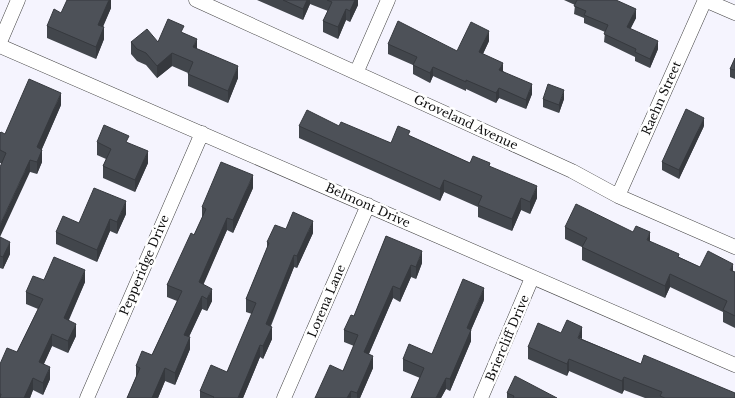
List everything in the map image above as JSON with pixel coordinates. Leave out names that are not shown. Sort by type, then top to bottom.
[{"type":"street","points":[[0,42],[18,0]]},
{"type":"street","name":"Groveland Avenue","points":[[196,0],[357,71],[572,171],[618,196],[735,247]]},
{"type":"street","points":[[357,71],[388,0]]},
{"type":"street","points":[[705,0],[735,13]]},
{"type":"street","name":"Raehn Street","points":[[618,196],[705,0]]},
{"type":"street","name":"Belmont Drive","points":[[0,46],[735,365]]},
{"type":"street","name":"Pepperidge Drive","points":[[87,398],[202,133]]},
{"type":"street","name":"Lorena Lane","points":[[284,398],[368,205]]},
{"type":"street","name":"Briercliff Drive","points":[[481,398],[532,278]]},
{"type":"building","points":[[67,0],[109,0],[98,25],[104,27],[96,47],[47,26],[54,9],[61,13]]},
{"type":"building","points":[[283,0],[307,0],[303,9]]},
{"type":"building","points":[[327,0],[355,0],[350,11],[346,9],[338,27],[323,21],[332,2]]},
{"type":"building","points":[[577,0],[616,0],[636,9],[627,27],[658,41],[650,59],[635,52],[636,49],[604,34],[608,25],[584,15],[586,11],[574,6]]},
{"type":"building","points":[[168,19],[184,26],[181,32],[197,39],[193,47],[238,66],[228,91],[188,74],[193,62],[172,53],[157,66],[146,53],[137,49],[131,42],[147,29],[158,42]]},
{"type":"building","points":[[398,21],[457,51],[471,22],[489,31],[479,52],[503,63],[499,70],[532,84],[526,100],[499,88],[496,93],[433,67],[430,73],[413,65],[417,57],[388,44]]},
{"type":"building","points":[[735,58],[735,70],[730,69]]},
{"type":"building","points":[[29,79],[61,93],[37,147],[42,150],[37,162],[30,160],[0,225],[0,167],[6,153],[0,150],[0,133],[5,134]]},
{"type":"building","points":[[548,84],[564,90],[559,105],[543,99]]},
{"type":"building","points":[[686,109],[704,118],[679,170],[662,162]]},
{"type":"building","points":[[307,110],[339,126],[341,122],[391,143],[398,126],[410,131],[408,135],[470,163],[473,156],[490,163],[489,166],[537,186],[530,202],[521,198],[512,219],[478,205],[482,196],[444,180],[440,189],[299,126]]},
{"type":"building","points":[[104,125],[129,136],[126,142],[148,151],[135,180],[103,166],[111,149],[97,142]]},
{"type":"building","points":[[221,162],[253,175],[233,220],[227,218],[199,282],[212,289],[207,299],[202,296],[184,335],[190,337],[175,373],[165,368],[152,398],[127,398],[140,368],[136,366],[142,351],[152,355],[182,291],[167,285],[191,233],[194,235],[206,209],[202,207]]},
{"type":"building","points":[[94,188],[126,201],[117,222],[110,219],[97,250],[56,232],[63,216],[79,223]]},
{"type":"building","points":[[576,204],[633,232],[636,226],[650,232],[647,240],[679,254],[678,257],[700,267],[708,251],[733,264],[730,270],[735,272],[735,316],[723,310],[727,301],[670,274],[665,286],[582,247],[587,238],[565,227]]},
{"type":"building","points":[[293,212],[313,221],[297,256],[294,255],[266,324],[272,327],[263,346],[260,345],[238,398],[213,398],[200,391],[211,365],[227,372],[256,303],[246,299],[269,243],[267,242],[275,225],[286,229]]},
{"type":"building","points":[[386,236],[422,251],[416,267],[411,265],[400,289],[393,286],[364,352],[373,356],[357,393],[351,391],[347,398],[315,398],[330,365],[343,371],[358,335],[344,330],[351,315],[354,316]]},
{"type":"building","points":[[0,237],[10,242],[3,257],[0,256]]},
{"type":"building","points":[[54,257],[85,270],[64,318],[76,324],[68,341],[52,334],[39,362],[50,367],[43,383],[33,378],[24,398],[0,398],[0,364],[7,348],[17,352],[43,299],[26,292],[33,276],[44,280]]},
{"type":"building","points":[[463,279],[484,288],[467,328],[471,330],[450,379],[446,378],[436,398],[411,398],[424,368],[403,359],[409,344],[432,354]]},
{"type":"building","points":[[567,320],[582,327],[578,338],[641,364],[644,355],[735,393],[735,398],[665,398],[660,396],[662,392],[624,377],[622,381],[569,359],[567,364],[528,347],[538,323],[561,333]]},
{"type":"building","points":[[515,376],[557,398],[513,398],[514,396],[507,393]]}]
